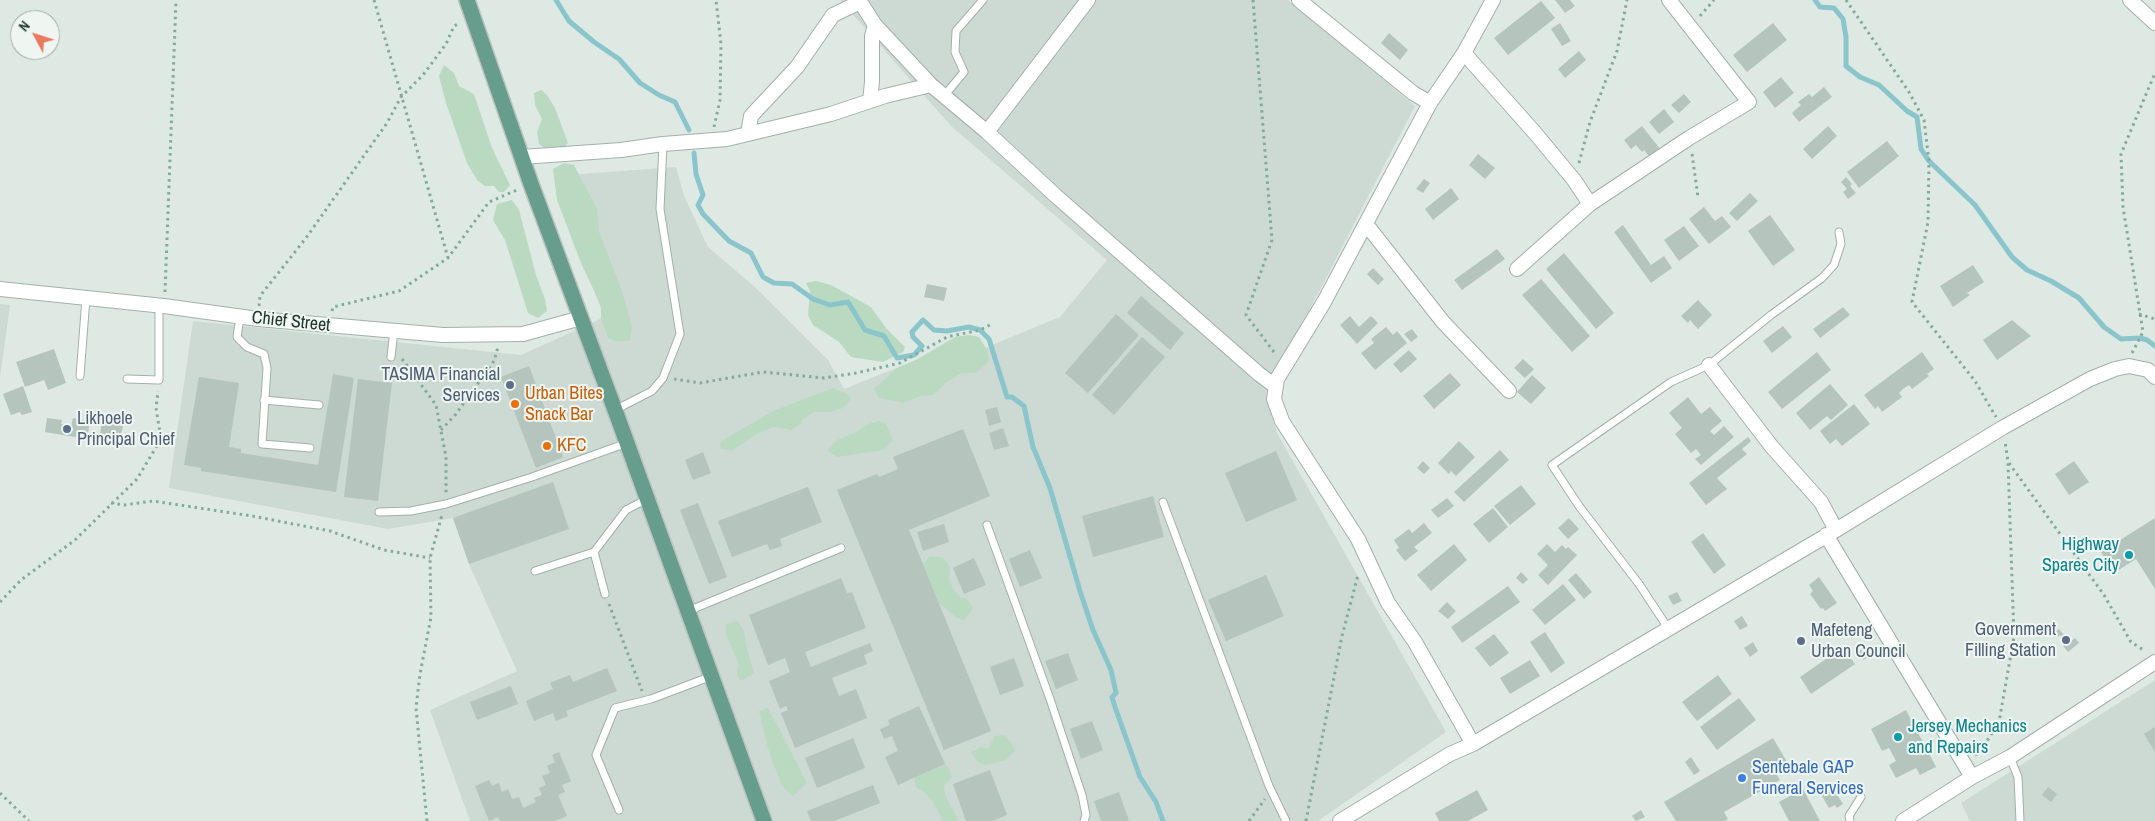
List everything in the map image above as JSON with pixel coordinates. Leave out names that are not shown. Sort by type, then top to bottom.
[{"type":"main road","points":[[467,0],[531,184],[628,443],[764,821]]},
{"type":"street","points":[[748,134],[751,116],[797,66],[833,15],[854,5],[859,0],[875,25],[931,85],[988,132],[1078,215],[1276,383]]},
{"type":"street","points":[[988,132],[1088,0]]},
{"type":"street","points":[[1299,0],[1412,93],[1430,103]]},
{"type":"street","points":[[1473,744],[1415,642],[1388,603],[1358,539],[1282,421],[1274,399],[1276,383],[1324,302],[1430,103],[1464,52],[1493,0]]},
{"type":"street","points":[[1517,269],[1590,204],[1689,138],[1748,102],[1669,0]]},
{"type":"street","points":[[2130,0],[2155,23]]},
{"type":"street","points":[[870,101],[872,36],[875,25]]},
{"type":"street","points":[[1464,52],[1574,180],[1590,204]]},
{"type":"street","points":[[522,158],[717,140],[831,114],[870,101],[931,85]]},
{"type":"street","points":[[1366,224],[1443,322],[1509,391]]},
{"type":"street","name":"Chief Street","points":[[0,289],[162,306],[258,319],[443,335],[523,334],[581,318]]},
{"type":"street","points":[[1709,365],[1772,447],[1821,502],[1831,532],[1972,777]]},
{"type":"street","points":[[1340,821],[1450,754],[1473,744],[1831,532],[2002,428],[2090,379],[2115,369],[2129,366],[2148,370],[2155,377]]},
{"type":"street","points":[[1903,821],[1972,777],[2010,757],[2151,657]]},
{"type":"lane","points":[[944,96],[964,72],[955,52],[956,31],[983,0]]},
{"type":"lane","points":[[615,410],[652,391],[663,378],[680,334],[660,208],[663,144]]},
{"type":"lane","points":[[1668,628],[1639,584],[1579,506],[1552,465],[1671,382],[1709,365],[1771,315],[1822,278],[1834,265],[1841,244],[1839,232]]},
{"type":"lane","points":[[80,376],[86,298]]},
{"type":"lane","points":[[127,379],[159,380],[162,306]]},
{"type":"lane","points":[[240,317],[237,337],[247,347],[264,354],[266,368],[262,444],[310,448]]},
{"type":"lane","points":[[391,357],[394,330]]},
{"type":"lane","points":[[264,400],[319,405]]},
{"type":"lane","points":[[379,512],[412,511],[446,504],[628,443]]},
{"type":"lane","points":[[535,571],[594,552],[626,510],[648,499]]},
{"type":"lane","points":[[1163,502],[1210,634],[1272,792],[1286,821]]},
{"type":"lane","points":[[986,525],[1050,699],[1082,794],[1086,815],[1084,821]]},
{"type":"lane","points":[[688,611],[842,548]]},
{"type":"lane","points":[[594,552],[605,594]]},
{"type":"lane","points":[[619,810],[596,755],[615,708],[646,700],[712,676]]},
{"type":"lane","points":[[2010,757],[2018,777],[2020,821]]},
{"type":"lane","points":[[1850,821],[1848,816],[1861,797]]},
{"type":"path","points":[[162,306],[176,0]]},
{"type":"path","points":[[374,0],[448,258]]},
{"type":"path","points":[[716,0],[720,44],[720,100],[714,124],[717,140]]},
{"type":"path","points":[[1253,0],[1272,240],[1246,315],[1274,352],[1276,383]]},
{"type":"path","points":[[1574,180],[1590,122],[1618,51],[1627,0]]},
{"type":"path","points":[[1690,27],[1714,0]]},
{"type":"path","points":[[1846,0],[1909,92],[1924,120],[1929,161],[1928,222],[1912,302],[1975,381],[2002,428],[2008,462],[2014,638],[1999,722],[1980,752],[1963,763]]},
{"type":"path","points":[[258,319],[260,296],[306,238],[386,124],[401,97],[423,75],[446,44],[454,26],[473,17]]},
{"type":"path","points":[[2129,366],[2131,355],[2143,332],[2123,207],[2121,154],[2155,73]]},
{"type":"path","points":[[1689,138],[1698,197]]},
{"type":"path","points":[[328,326],[333,307],[399,291],[448,258],[490,202],[531,184]]},
{"type":"path","points":[[2139,314],[2155,319]]},
{"type":"path","points":[[663,378],[700,383],[763,372],[824,378],[856,373],[900,363],[947,337],[980,330],[992,324]]},
{"type":"path","points":[[441,430],[456,414],[494,361],[502,335]]},
{"type":"path","points":[[391,357],[404,359],[436,405],[446,457],[446,504],[430,558],[431,617],[420,674],[416,708],[427,821]]},
{"type":"path","points":[[0,602],[21,580],[75,540],[137,479],[161,439],[156,408],[159,380]]},
{"type":"path","points":[[2008,462],[2104,595],[2132,642],[2151,657]]},
{"type":"path","points":[[112,503],[124,505],[153,501],[252,516],[330,531],[384,550],[430,558]]},
{"type":"path","points":[[1306,821],[1348,609],[1360,567],[1368,560]]},
{"type":"path","points":[[605,594],[646,700]]},
{"type":"path","points":[[1249,821],[1257,808],[1272,792]]},
{"type":"path","points":[[0,793],[29,821]]},
{"type":"shaded area","points":[[840,0],[1288,0],[1415,106],[1266,394],[1277,433],[1446,732],[1318,821],[470,821],[430,710],[517,671],[469,564],[453,518],[388,529],[169,488],[193,321],[521,355],[609,315],[566,175],[676,167],[684,196],[708,247],[755,287],[828,360],[844,389],[974,337],[980,350],[1060,317],[1107,260],[951,126]]},
{"type":"shaded area","points":[[0,304],[10,305],[0,378]]},
{"type":"shaded area","points":[[2155,680],[2155,821],[1970,821],[1961,803]]},
{"type":"green space","points":[[444,65],[454,73],[459,86],[474,94],[492,148],[510,185],[504,192],[499,192],[494,186],[485,186],[477,180],[467,163],[446,103],[439,76]]},
{"type":"green space","points":[[541,90],[547,95],[555,108],[568,143],[562,149],[546,149],[539,144],[537,132],[542,119],[535,105],[534,93]]},
{"type":"green space","points":[[564,163],[574,165],[597,209],[599,232],[622,291],[632,326],[630,340],[618,342],[608,338],[601,318],[601,308],[581,263],[557,200],[553,169]]},
{"type":"green space","points":[[512,200],[519,210],[536,275],[545,299],[547,311],[538,318],[528,313],[505,240],[493,220],[497,204]]},
{"type":"green space","points":[[816,281],[831,285],[871,307],[886,328],[905,347],[903,352],[883,362],[851,357],[839,342],[813,325],[808,315],[810,291],[806,283]]},
{"type":"green space","points":[[969,335],[979,337],[987,350],[989,361],[976,373],[962,373],[948,381],[933,395],[920,396],[904,403],[879,398],[874,389],[897,368],[916,360],[955,337]]},
{"type":"green space","points":[[833,388],[846,393],[851,399],[843,408],[829,412],[814,412],[791,430],[773,427],[756,434],[733,450],[721,449],[720,442],[773,411]]},
{"type":"green space","points":[[879,421],[886,424],[893,440],[883,450],[837,457],[827,450],[837,440]]},
{"type":"green space","points":[[930,556],[943,558],[950,567],[949,581],[954,590],[960,597],[967,599],[973,608],[964,620],[957,618],[939,603],[923,564]]},
{"type":"green space","points":[[738,621],[744,631],[754,673],[740,681],[737,674],[739,664],[726,635],[726,624]]},
{"type":"green space","points":[[768,708],[807,783],[793,796],[782,786],[769,752],[759,711]]},
{"type":"green space","points":[[1005,735],[1015,751],[1005,760],[986,765],[978,762],[971,752],[981,747],[988,749],[995,736]]},
{"type":"green space","points":[[945,764],[950,770],[952,777],[944,786],[945,795],[959,821],[943,821],[933,801],[916,787],[914,778]]},
{"type":"building","points":[[1555,0],[1570,0],[1575,6],[1565,13]]},
{"type":"building","points":[[1541,1],[1555,18],[1508,55],[1494,38]]},
{"type":"building","points":[[1560,23],[1571,41],[1562,46],[1551,29]]},
{"type":"building","points":[[1773,23],[1787,40],[1747,72],[1733,55]]},
{"type":"building","points":[[1389,33],[1408,50],[1400,60],[1381,43]]},
{"type":"building","points":[[1579,51],[1586,60],[1565,78],[1558,69]]},
{"type":"building","points":[[1781,77],[1794,93],[1775,108],[1763,92]]},
{"type":"building","points":[[1824,87],[1832,97],[1799,122],[1792,113],[1801,105],[1798,102],[1809,94],[1812,97]]},
{"type":"building","points":[[1684,94],[1691,102],[1679,113],[1671,105]]},
{"type":"building","points":[[1664,109],[1674,122],[1659,134],[1649,122]]},
{"type":"building","points":[[1642,126],[1661,150],[1651,159],[1644,150],[1642,152],[1636,145],[1631,149],[1624,140]]},
{"type":"building","points":[[1828,126],[1837,136],[1812,159],[1803,149]]},
{"type":"building","points":[[1887,141],[1899,156],[1859,188],[1847,172]]},
{"type":"building","points":[[1478,154],[1495,168],[1485,179],[1469,165]]},
{"type":"building","points":[[1846,177],[1856,193],[1848,199],[1843,192],[1847,189],[1841,182]]},
{"type":"building","points":[[1424,179],[1430,183],[1423,193],[1416,189]]},
{"type":"building","points":[[1451,188],[1459,199],[1433,220],[1425,209]]},
{"type":"building","points":[[1750,193],[1758,201],[1737,221],[1729,213]]},
{"type":"building","points":[[1704,207],[1715,221],[1722,216],[1731,227],[1709,244],[1689,219]]},
{"type":"building","points":[[1770,215],[1795,250],[1773,266],[1748,231]]},
{"type":"building","points":[[1623,225],[1651,265],[1664,256],[1672,268],[1651,283],[1614,232]]},
{"type":"building","points":[[1684,226],[1699,246],[1679,261],[1664,240]]},
{"type":"building","points":[[1497,249],[1505,259],[1462,290],[1454,280]]},
{"type":"building","points":[[1564,253],[1614,313],[1596,329],[1546,269]]},
{"type":"building","points":[[1973,265],[1984,282],[1967,293],[1970,295],[1953,307],[1940,286]]},
{"type":"building","points":[[1373,268],[1384,279],[1378,285],[1367,274]]},
{"type":"building","points":[[1541,279],[1590,336],[1572,352],[1522,295]]},
{"type":"building","points":[[927,284],[947,288],[944,301],[924,297]]},
{"type":"building","points":[[1141,296],[1184,333],[1170,350],[1127,313]]},
{"type":"building","points":[[1698,300],[1712,315],[1698,329],[1690,320],[1688,323],[1681,316]]},
{"type":"building","points":[[1843,307],[1850,315],[1820,338],[1813,329]]},
{"type":"building","points":[[1116,314],[1139,335],[1088,393],[1065,373]]},
{"type":"building","points":[[1350,316],[1359,327],[1371,316],[1378,323],[1357,344],[1340,325]]},
{"type":"building","points":[[2012,320],[2031,336],[1997,360],[1983,340]]},
{"type":"building","points":[[1783,326],[1792,337],[1772,353],[1763,341]]},
{"type":"building","points":[[1386,327],[1393,335],[1397,331],[1407,343],[1375,370],[1361,353],[1374,343],[1371,339]]},
{"type":"building","points":[[1412,329],[1418,337],[1411,342],[1404,334]]},
{"type":"building","points":[[1142,337],[1165,357],[1114,415],[1092,395]]},
{"type":"building","points":[[54,349],[66,383],[48,390],[44,380],[25,387],[16,362]]},
{"type":"building","points":[[1409,350],[1417,359],[1401,373],[1393,364]]},
{"type":"building","points":[[1817,352],[1831,370],[1782,409],[1768,392]]},
{"type":"building","points":[[1922,352],[1934,369],[1927,374],[1929,376],[1912,389],[1909,385],[1903,389],[1899,393],[1902,397],[1882,412],[1878,406],[1875,409],[1864,395]]},
{"type":"building","points":[[1523,359],[1534,369],[1525,378],[1514,368]]},
{"type":"building","points":[[529,366],[563,457],[536,468],[501,377]]},
{"type":"building","points":[[1450,373],[1461,385],[1434,409],[1423,396]]},
{"type":"building","points":[[333,374],[354,378],[336,492],[201,471],[201,468],[184,465],[199,377],[239,383],[229,447],[241,449],[241,453],[318,465]]},
{"type":"building","points":[[1532,375],[1546,388],[1531,404],[1517,392]]},
{"type":"building","points":[[358,379],[392,383],[378,501],[344,497]]},
{"type":"building","points":[[1830,384],[1848,405],[1831,420],[1827,416],[1810,430],[1796,413]]},
{"type":"building","points":[[23,386],[32,412],[22,415],[20,412],[11,415],[3,394]]},
{"type":"building","points":[[1688,397],[1701,414],[1710,407],[1722,421],[1710,431],[1714,435],[1724,426],[1734,437],[1701,465],[1695,459],[1701,455],[1696,449],[1691,453],[1675,434],[1682,428],[1669,413]]},
{"type":"building","points":[[1854,404],[1870,424],[1842,446],[1836,439],[1830,444],[1820,431]]},
{"type":"building","points":[[997,407],[1001,422],[989,426],[985,410]]},
{"type":"building","name":"Likhoele Principal Chief","points":[[47,418],[62,420],[61,424],[71,426],[73,418],[90,421],[87,439],[45,432]]},
{"type":"building","points":[[102,422],[123,426],[120,438],[100,434]]},
{"type":"building","points":[[1003,428],[1009,446],[994,450],[989,433]]},
{"type":"building","points":[[963,429],[990,496],[909,530],[991,731],[944,750],[837,490],[877,474],[879,477],[898,469],[893,457]]},
{"type":"building","points":[[1748,437],[1751,441],[1742,449],[1747,454],[1717,478],[1727,489],[1706,505],[1689,483]]},
{"type":"building","points":[[1459,441],[1475,457],[1456,476],[1451,471],[1449,474],[1438,463]]},
{"type":"building","points":[[1500,450],[1509,460],[1464,502],[1454,492]]},
{"type":"building","points":[[1276,451],[1297,500],[1246,522],[1225,473]]},
{"type":"building","points":[[703,452],[711,473],[693,480],[685,460]]},
{"type":"building","points":[[1423,461],[1430,468],[1424,474],[1417,468]]},
{"type":"building","points":[[2074,461],[2089,482],[2069,495],[2055,474]]},
{"type":"building","points":[[553,482],[569,529],[469,564],[453,518]]},
{"type":"building","points":[[1521,485],[1536,504],[1510,525],[1494,506]]},
{"type":"building","points":[[808,487],[822,522],[780,539],[782,546],[770,550],[767,544],[732,557],[718,521]]},
{"type":"building","points":[[1153,496],[1164,537],[1093,557],[1082,516]]},
{"type":"building","points":[[1447,498],[1454,506],[1438,518],[1431,510]]},
{"type":"building","points":[[698,503],[727,577],[709,584],[680,510]]},
{"type":"building","points":[[1493,508],[1508,527],[1489,543],[1473,524]]},
{"type":"building","points":[[1569,518],[1579,529],[1568,539],[1558,528]]},
{"type":"building","name":"Highway Spares City","points":[[2155,518],[2155,589],[2136,559],[2114,573],[2101,552]]},
{"type":"building","points":[[1424,523],[1432,533],[1414,547],[1418,551],[1405,561],[1396,550],[1399,548],[1394,540],[1409,529],[1412,533]]},
{"type":"building","points":[[944,524],[949,542],[923,551],[917,532]]},
{"type":"building","points":[[1703,533],[1726,565],[1714,574],[1691,542]]},
{"type":"building","points":[[1454,544],[1467,560],[1431,591],[1417,575]]},
{"type":"building","points":[[1547,544],[1555,552],[1562,545],[1566,549],[1568,547],[1577,555],[1548,585],[1538,575],[1548,565],[1537,554]]},
{"type":"building","points":[[1030,550],[1042,578],[1020,587],[1009,559]]},
{"type":"building","points":[[974,558],[986,585],[964,594],[953,568]]},
{"type":"building","points":[[1521,572],[1528,579],[1523,584],[1516,578]]},
{"type":"building","points":[[1576,573],[1592,592],[1584,599],[1568,580]]},
{"type":"building","points":[[1266,575],[1284,616],[1226,641],[1208,600]]},
{"type":"building","points":[[1819,577],[1837,603],[1825,611],[1823,608],[1821,609],[1810,594],[1813,591],[1809,585]]},
{"type":"building","points":[[841,578],[847,593],[852,592],[866,628],[805,652],[811,667],[870,643],[873,651],[864,655],[867,664],[832,678],[839,696],[856,689],[867,718],[795,748],[781,713],[788,710],[786,706],[780,709],[769,681],[790,672],[785,658],[768,665],[749,615]]},
{"type":"building","points":[[1563,584],[1576,600],[1545,625],[1532,610]]},
{"type":"building","points":[[1508,586],[1520,602],[1462,643],[1451,627]]},
{"type":"building","points":[[1677,592],[1682,601],[1673,605],[1668,596]]},
{"type":"building","points":[[1447,602],[1456,611],[1448,619],[1438,611]]},
{"type":"building","points":[[1742,616],[1748,626],[1740,630],[1734,621]]},
{"type":"building","name":"Government Filling Station","points":[[2059,629],[2070,642],[2075,638],[2079,643],[2068,652],[2063,646],[2066,643],[2060,635],[2058,637],[2054,633]]},
{"type":"building","points":[[1545,632],[1565,663],[1551,673],[1530,642]]},
{"type":"building","points":[[1494,634],[1509,653],[1490,667],[1475,648]]},
{"type":"building","points":[[1753,642],[1758,651],[1750,657],[1744,648]]},
{"type":"building","points":[[1869,646],[1873,655],[1863,660],[1859,651]]},
{"type":"building","points":[[1832,647],[1836,652],[1843,647],[1855,664],[1811,694],[1800,677],[1826,659],[1823,653]]},
{"type":"building","points":[[1068,653],[1078,680],[1056,689],[1045,661]]},
{"type":"building","points":[[1014,658],[1024,686],[1000,695],[990,667]]},
{"type":"building","points":[[1530,660],[1540,676],[1510,694],[1500,678]]},
{"type":"building","points":[[607,668],[617,691],[566,711],[568,716],[556,721],[553,713],[534,721],[526,701],[553,689],[550,683],[570,675],[573,682]]},
{"type":"building","points":[[1718,675],[1732,694],[1697,721],[1682,702]]},
{"type":"building","points":[[511,686],[518,704],[477,720],[470,702]]},
{"type":"building","points":[[1739,698],[1756,720],[1717,750],[1700,727]]},
{"type":"building","points":[[919,706],[945,764],[898,785],[885,757],[898,751],[892,736],[884,739],[880,729],[890,725],[888,720]]},
{"type":"building","name":"Jersey Mechanics and Repairs","points":[[1906,710],[1936,767],[1920,775],[1916,768],[1896,778],[1889,765],[1896,761],[1889,748],[1882,751],[1871,729]]},
{"type":"building","points":[[1092,721],[1103,750],[1081,759],[1070,729]]},
{"type":"building","points":[[2155,727],[2155,752],[2144,734]]},
{"type":"building","points":[[853,738],[865,768],[817,788],[805,758]]},
{"type":"building","name":"Sentebale GAP Funeral Services","points":[[1773,738],[1790,767],[1777,775],[1780,780],[1724,812],[1728,819],[1725,821],[1676,821],[1664,802]]},
{"type":"building","points":[[559,752],[571,781],[562,785],[565,792],[558,795],[567,816],[555,821],[500,821],[498,817],[489,821],[475,786],[489,780],[492,786],[499,783],[502,792],[508,789],[512,799],[519,797],[523,808],[536,802],[534,798],[542,795],[539,788],[546,785],[542,776],[550,773],[547,766],[555,762],[552,755]]},
{"type":"building","points":[[1691,757],[1700,771],[1694,775],[1685,762]]},
{"type":"building","points":[[990,770],[1007,815],[992,821],[966,821],[953,784]]},
{"type":"building","points":[[1830,784],[1843,804],[1837,808],[1835,805],[1829,808],[1819,791]]},
{"type":"building","points":[[873,785],[880,803],[834,821],[811,821],[807,811]]},
{"type":"building","points":[[2048,787],[2057,794],[2051,802],[2042,795]]},
{"type":"building","points":[[1803,789],[1820,821],[1789,821],[1779,802]]},
{"type":"building","points":[[1477,790],[1488,810],[1468,821],[1439,821],[1435,813]]},
{"type":"building","points":[[1119,792],[1129,821],[1101,821],[1094,801]]},
{"type":"building","points":[[1641,810],[1645,817],[1636,821],[1632,816]]},
{"type":"waterway","points":[[556,0],[569,21],[594,42],[619,59],[640,83],[675,102],[689,130]]},
{"type":"waterway","points":[[1815,0],[1820,7],[1834,8],[1843,19],[1846,37],[1846,66],[1860,77],[1879,85],[1907,111],[1917,117],[1921,149],[1929,161],[1975,205],[2012,257],[2027,270],[2051,281],[2079,298],[2104,327],[2121,339],[2140,338],[2147,340],[2155,346]]},
{"type":"waterway","points":[[694,153],[696,174],[703,195],[698,205],[703,214],[729,241],[751,253],[763,277],[774,283],[792,284],[813,299],[830,305],[848,302],[865,330],[884,336],[897,358],[914,355],[922,346],[913,337],[912,332],[923,320],[934,330],[947,331],[969,327],[980,330],[989,339],[1007,397],[1012,397],[1024,406],[1033,447],[1050,488],[1080,591],[1093,630],[1111,670],[1116,693],[1112,697],[1115,707],[1140,777],[1156,802],[1163,821]]},
{"type":"place","name":"TASIMA Financial Services","points":[[510,385]]},
{"type":"place","name":"Urban Bites Snack Bar","points":[[515,404]]},
{"type":"place","name":"Likhoele Principal Chief","points":[[67,429]]},
{"type":"place","name":"KFC","points":[[547,446]]},
{"type":"place","name":"Highway Spares City","points":[[2129,555]]},
{"type":"place","name":"Government Filling Station","points":[[2066,640]]},
{"type":"place","name":"Mafeteng Urban Council","points":[[1801,641]]},
{"type":"place","name":"Jersey Mechanics and Repairs","points":[[1898,737]]},
{"type":"place","name":"Sentebale GAP Funeral Services","points":[[1742,778]]}]
